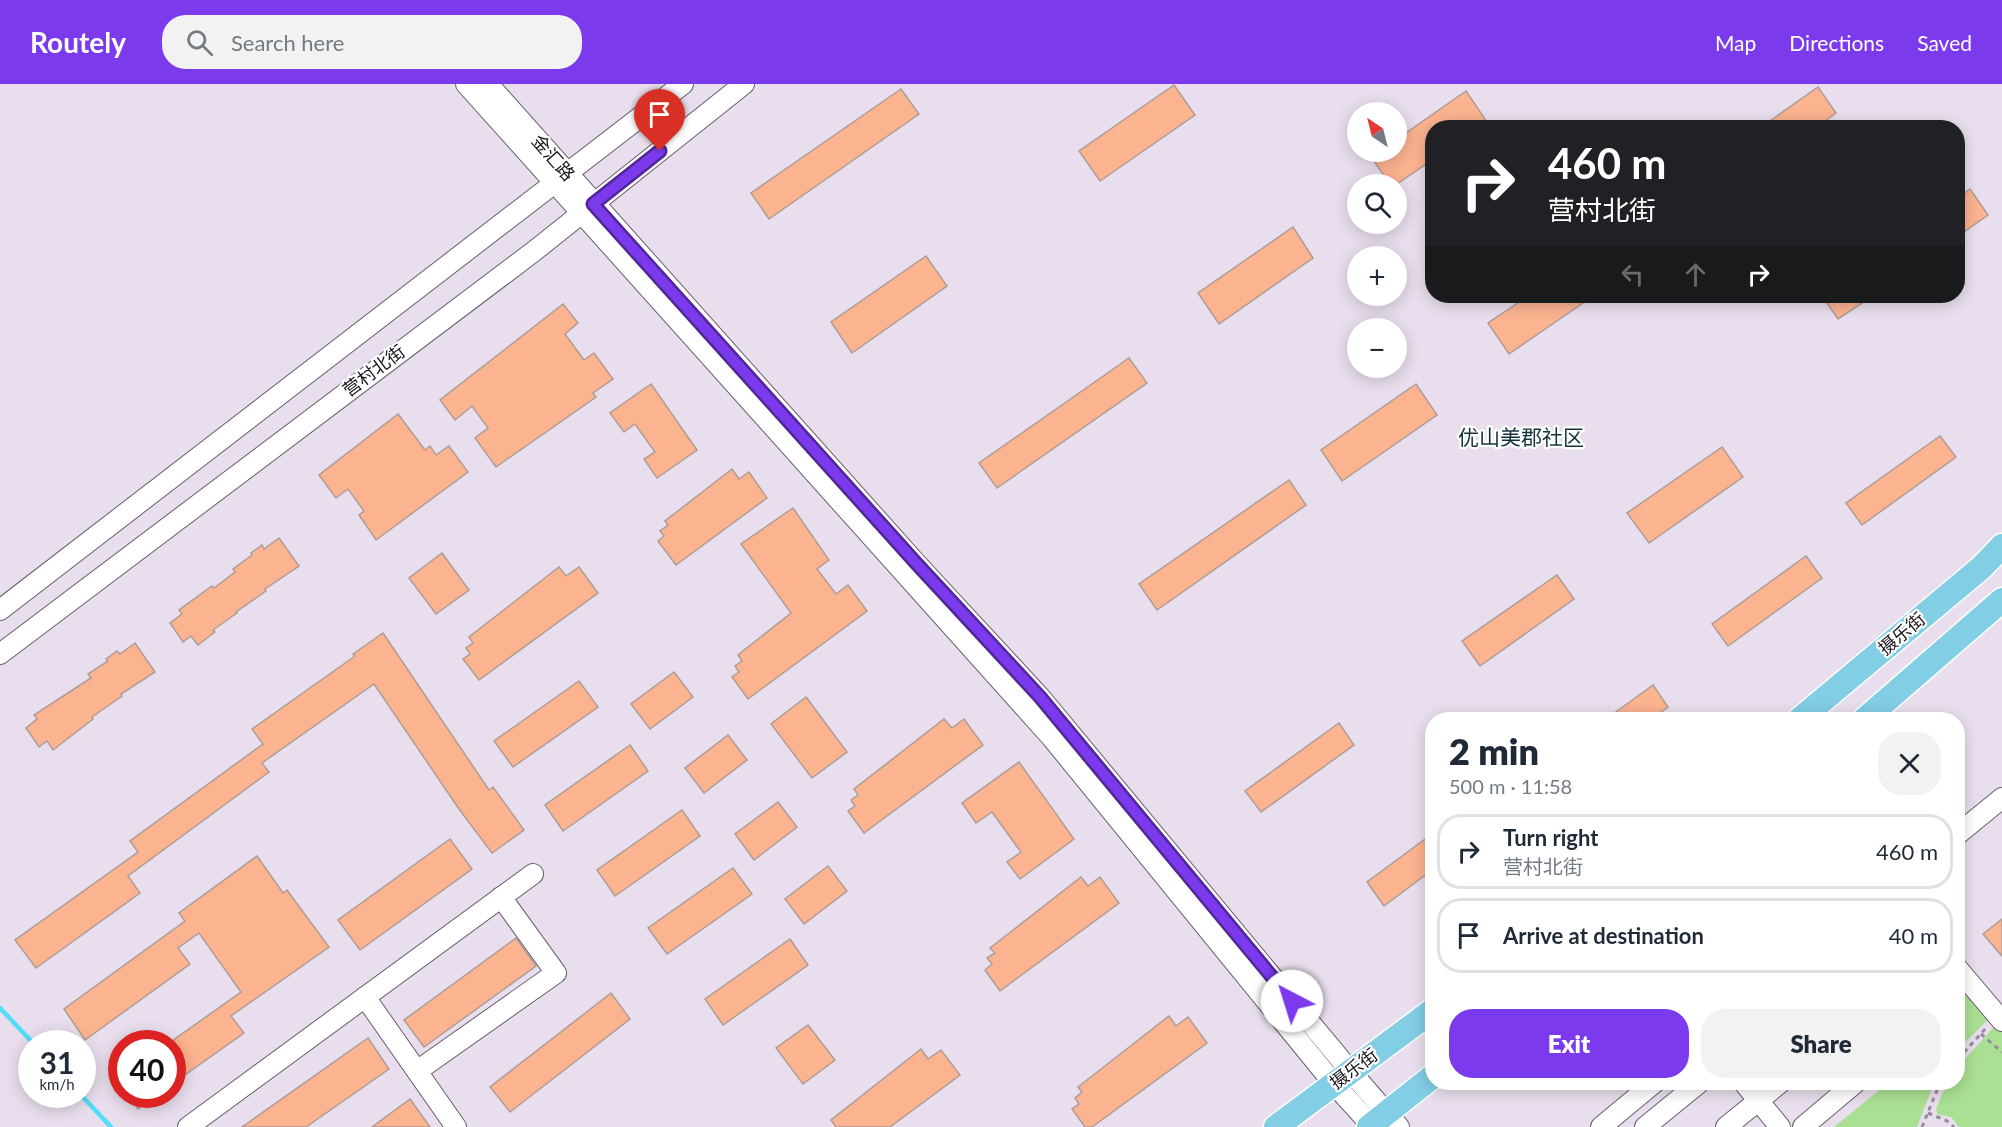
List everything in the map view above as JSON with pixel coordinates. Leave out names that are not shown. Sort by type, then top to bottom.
[{"type":"main road","name":"摄乐街","points":[[1809,712],[1982,567],[2002,546]]},
{"type":"main road","points":[[1873,712],[2002,600]]},
{"type":"main road","name":"摄乐街","points":[[1276,1127],[1425,1016]]},
{"type":"main road","points":[[1380,1124],[1425,1083]]},
{"type":"street","name":"金汇路","points":[[466,84],[560,179],[1040,697],[1380,1124]]},
{"type":"street","name":"金汇路","points":[[488,84],[560,179]]},
{"type":"street","points":[[0,610],[683,84]]},
{"type":"street","name":"营村北街","points":[[0,654],[523,259],[744,84]]},
{"type":"street","points":[[1965,828],[2002,798]]},
{"type":"street","points":[[188,1127],[533,873]]},
{"type":"street","points":[[417,1071],[556,973],[501,897]]},
{"type":"street","points":[[1965,977],[2001,1017]]},
{"type":"street","points":[[365,997],[456,1127]]},
{"type":"street","points":[[1607,1125],[1646,1090]]},
{"type":"street","points":[[1645,1127],[1690,1090]]},
{"type":"street","points":[[1750,1090],[1780,1127]]},
{"type":"street","points":[[1726,1127],[1771,1090]]},
{"type":"street","points":[[1803,1127],[1847,1090]]},
{"type":"path","points":[[1965,1051],[2001,1017]]},
{"type":"path","points":[[1981,1034],[2002,1052]]},
{"type":"path","points":[[1922,1127],[1937,1090]]},
{"type":"path","points":[[1928,1113],[1954,1127]]},
{"type":"green space","points":[[1965,990],[1987,1017],[1987,1021],[1965,1042]]},
{"type":"green space","points":[[2002,1018],[2002,1127],[1959,1127],[1951,1117],[1937,1114],[1936,1109],[1944,1090],[1965,1090],[1965,1059]]},
{"type":"green space","points":[[1879,1090],[1931,1090],[1917,1127],[1834,1127]]},
{"type":"building","points":[[1174,85],[1195,115],[1100,181],[1079,151]]},
{"type":"building","points":[[1818,87],[1836,113],[1826,120],[1771,120]]},
{"type":"building","points":[[901,89],[919,114],[769,219],[751,193]]},
{"type":"building","points":[[1466,91],[1486,120],[1425,120],[1425,165],[1407,177],[1407,174],[1383,174],[1375,162],[1407,162],[1407,132]]},
{"type":"building","points":[[1970,189],[1988,215],[1965,231],[1965,193]]},
{"type":"building","points":[[1293,227],[1313,258],[1219,324],[1198,293]]},
{"type":"building","points":[[926,256],[947,286],[852,353],[831,322]]},
{"type":"building","points":[[1518,303],[1583,303],[1509,354],[1488,323]]},
{"type":"building","points":[[1827,303],[1862,303],[1838,319]]},
{"type":"building","points":[[563,304],[578,323],[565,334],[584,360],[594,353],[613,379],[593,393],[596,397],[496,467],[475,438],[488,428],[472,406],[455,420],[440,400]]},
{"type":"building","points":[[1129,358],[1147,383],[997,488],[979,463]]},
{"type":"building","points":[[651,384],[697,450],[657,478],[644,459],[655,452],[635,424],[624,432],[610,413]]},
{"type":"building","points":[[1416,384],[1437,415],[1342,481],[1321,450]]},
{"type":"building","points":[[398,414],[425,450],[430,446],[436,455],[449,446],[468,472],[376,540],[359,515],[364,511],[348,489],[336,498],[319,475]]},
{"type":"building","points":[[1940,436],[1956,457],[1862,525],[1846,503]]},
{"type":"building","points":[[1722,447],[1743,477],[1649,543],[1627,513]]},
{"type":"building","points":[[732,469],[739,479],[749,472],[767,498],[676,565],[658,541],[664,536],[660,531],[668,525],[665,521]]},
{"type":"building","points":[[1289,480],[1306,505],[1157,610],[1139,584]]},
{"type":"building","points":[[793,508],[829,560],[817,569],[836,594],[848,585],[867,611],[748,699],[732,677],[739,672],[735,666],[742,661],[738,655],[791,613],[741,544]]},
{"type":"building","points":[[279,538],[299,566],[265,589],[266,591],[213,630],[215,632],[198,645],[191,636],[183,642],[170,623],[182,614],[179,610],[235,572],[233,569],[262,545],[264,549]]},
{"type":"building","points":[[442,553],[469,590],[436,614],[409,578]]},
{"type":"building","points":[[1806,556],[1822,578],[1728,646],[1712,624]]},
{"type":"building","points":[[559,567],[566,576],[579,567],[598,593],[479,680],[463,659],[470,654],[466,648],[473,643],[469,637]]},
{"type":"building","points":[[1557,575],[1574,599],[1480,666],[1462,641]]},
{"type":"building","points":[[383,633],[489,790],[493,787],[524,830],[492,853],[459,809],[374,684],[262,763],[269,772],[128,876],[140,893],[36,968],[15,940],[138,852],[130,841],[263,744],[252,729],[355,656],[353,654]]},
{"type":"building","points":[[135,643],[155,672],[121,694],[122,696],[92,717],[93,719],[53,750],[47,741],[39,747],[26,728],[37,719],[34,715],[91,678],[88,674],[108,661],[106,659],[117,651],[120,654]]},
{"type":"building","points":[[674,672],[693,697],[650,729],[631,704]]},
{"type":"building","points":[[579,681],[598,707],[513,767],[494,741]]},
{"type":"building","points":[[1653,685],[1668,707],[1661,712],[1616,712]]},
{"type":"building","points":[[806,697],[847,752],[812,778],[771,724]]},
{"type":"building","points":[[944,719],[952,728],[964,719],[983,745],[864,833],[848,811],[855,806],[851,800],[858,795],[854,789]]},
{"type":"building","points":[[1339,723],[1354,745],[1261,812],[1245,791]]},
{"type":"building","points":[[728,735],[747,760],[704,793],[685,768]]},
{"type":"building","points":[[630,745],[648,771],[563,831],[545,805]]},
{"type":"building","points":[[1019,762],[1074,839],[1020,879],[1007,862],[1021,852],[992,812],[976,823],[962,803]]},
{"type":"building","points":[[778,802],[797,827],[754,860],[735,834]]},
{"type":"building","points":[[682,810],[700,836],[615,896],[597,870]]},
{"type":"building","points":[[450,839],[472,869],[360,950],[338,920]]},
{"type":"building","points":[[1425,839],[1425,875],[1384,906],[1367,882]]},
{"type":"building","points":[[257,856],[283,893],[287,890],[329,947],[231,1016],[244,1033],[186,1074],[186,1031],[241,992],[199,933],[178,948],[190,964],[96,1032],[96,1030],[78,1030],[64,1009],[185,921],[179,913]]},
{"type":"building","points":[[828,866],[847,891],[804,924],[785,899]]},
{"type":"building","points":[[733,868],[752,894],[667,954],[648,928]]},
{"type":"building","points":[[1081,877],[1088,886],[1100,877],[1119,903],[1000,991],[985,970],[992,964],[987,958],[995,953],[990,948]]},
{"type":"building","points":[[2002,919],[2002,956],[1983,934]]},
{"type":"building","points":[[516,938],[536,966],[424,1047],[404,1020]]},
{"type":"building","points":[[790,939],[808,965],[723,1025],[705,999]]},
{"type":"building","points":[[611,993],[630,1019],[510,1112],[490,1087]]},
{"type":"building","points":[[1169,1016],[1176,1026],[1188,1017],[1207,1043],[1092,1127],[1085,1127],[1072,1109],[1079,1104],[1075,1098],[1082,1092],[1078,1087]]},
{"type":"building","points":[[808,1025],[835,1060],[803,1084],[776,1048]]},
{"type":"building","points":[[368,1038],[389,1069],[306,1127],[242,1127]]},
{"type":"building","points":[[921,1049],[928,1059],[941,1050],[960,1075],[890,1127],[836,1127],[831,1120]]},
{"type":"building","points":[[410,1099],[430,1127],[372,1127]]},
{"type":"waterway","points":[[0,1008],[21,1030]]},
{"type":"waterway","points":[[93,1108],[111,1127]]},
{"type":"district","name":"优山美郡社区","points":[[1521,438]]},
{"type":"route","points":[[660,151],[593,204],[916,563],[1040,697],[1292,1001]]}]
